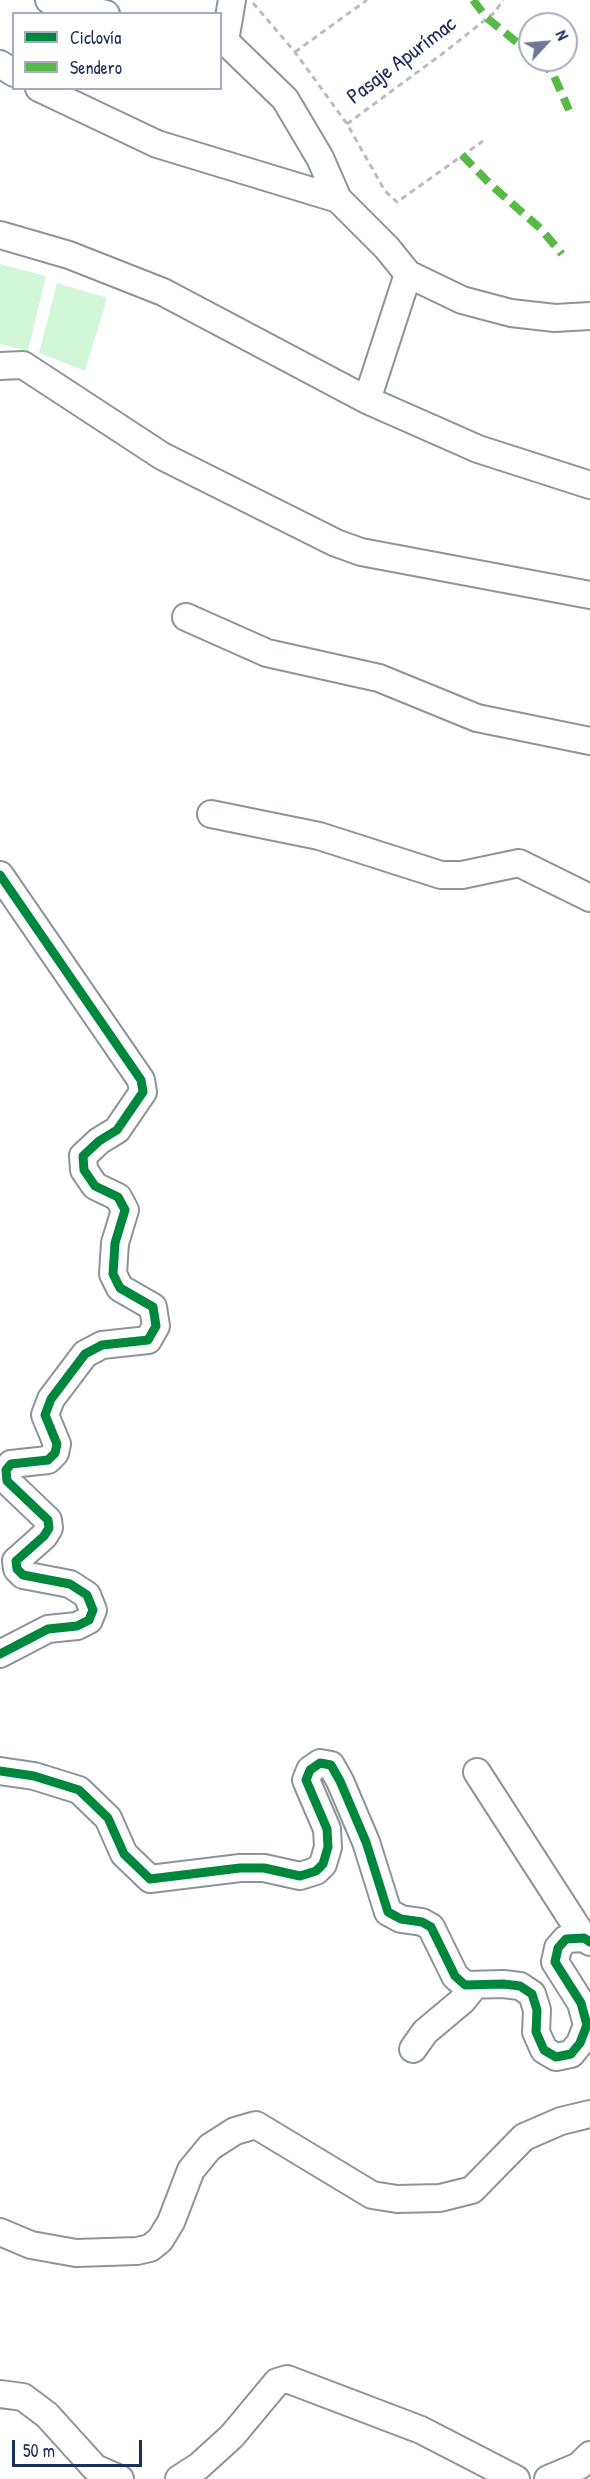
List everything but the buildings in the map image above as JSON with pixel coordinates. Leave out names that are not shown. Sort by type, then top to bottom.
[{"type":"street","points":[[49,0],[98,12]]},
{"type":"street","points":[[232,0],[223,40],[285,99],[320,158],[338,199],[387,248],[408,274],[462,300],[511,313],[555,318],[590,316]]},
{"type":"street","points":[[43,90],[157,144],[338,199]]},
{"type":"street","points":[[0,235],[69,255],[163,292],[368,400],[478,449],[590,485]]},
{"type":"street","points":[[368,400],[408,274]]},
{"type":"street","points":[[0,366],[24,365],[162,456],[336,543],[361,552],[590,594]]},
{"type":"street","points":[[186,616],[252,648],[379,678],[477,718],[590,741]]},
{"type":"street","points":[[211,814],[319,836],[441,875],[462,875],[519,862],[590,898]]},
{"type":"street","points":[[0,875],[141,1080],[143,1092],[117,1130],[99,1141],[83,1156],[84,1170],[95,1186],[118,1197],[125,1210],[115,1243],[113,1274],[120,1288],[153,1307],[156,1326],[148,1340],[102,1345],[85,1354],[51,1399],[45,1415],[57,1444],[55,1454],[48,1460],[11,1464],[6,1470],[7,1481],[48,1520],[49,1528],[44,1536],[16,1561],[17,1569],[23,1575],[70,1584],[87,1595],[93,1610],[89,1620],[77,1626],[48,1629],[0,1654]]},
{"type":"street","points":[[0,1771],[34,1776],[79,1790],[108,1818],[124,1854],[150,1879],[240,1868],[264,1868],[300,1876],[316,1871],[323,1863],[328,1847],[327,1829],[306,1779],[310,1770],[320,1763],[331,1765],[340,1780],[366,1842],[388,1912],[401,1919],[422,1922],[431,1927],[455,1976],[465,1985],[520,1986],[532,1994],[537,2010],[536,2032],[544,2050],[556,2057],[571,2054],[580,2043],[587,2025],[581,2003],[555,1962],[558,1948],[566,1939],[587,1940]]},
{"type":"street","points":[[477,1772],[587,1940]]},
{"type":"street","points":[[413,2049],[425,2032],[462,2001],[475,1985]]},
{"type":"street","points":[[0,2232],[31,2245],[76,2253],[137,2252],[150,2248],[160,2240],[171,2222],[191,2170],[210,2147],[235,2131],[256,2125],[372,2195],[397,2199],[440,2198],[472,2190],[524,2137],[561,2121],[590,2114]]},
{"type":"street","points":[[179,2479],[199,2466],[232,2436],[277,2382],[287,2379],[421,2430],[516,2479]]},
{"type":"street","points":[[0,2394],[23,2397],[47,2415],[95,2468],[120,2479]]},
{"type":"street","points":[[548,2479],[579,2466],[590,2455]]},
{"type":"path","points":[[251,0],[295,52],[347,124],[385,191],[397,202],[483,141]]},
{"type":"path","points":[[295,52],[367,0]]},
{"type":"green space","points":[[0,264],[46,276],[28,351],[0,344]]},
{"type":"green space","points":[[57,283],[107,298],[85,371],[39,353]]},
{"type":"marked path","points":[[473,0],[487,18],[518,43]]},
{"type":"marked path","points":[[551,72],[569,110]]},
{"type":"marked path","points":[[462,155],[490,184],[541,229],[562,254]]},
{"type":"cycle path","points":[[0,875],[141,1080],[143,1092],[117,1130],[99,1141],[83,1156],[84,1170],[95,1186],[118,1197],[125,1210],[115,1243],[113,1274],[120,1288],[153,1307],[156,1326],[148,1340],[102,1345],[85,1354],[51,1399],[45,1415],[57,1444],[55,1453],[48,1460],[11,1464],[6,1470],[7,1481],[48,1520],[49,1528],[44,1536],[16,1561],[17,1569],[23,1575],[70,1584],[87,1595],[93,1610],[89,1620],[77,1626],[48,1629],[0,1654]]},
{"type":"cycle path","points":[[0,1771],[34,1776],[79,1790],[108,1818],[124,1854],[150,1879],[240,1868],[264,1868],[300,1876],[316,1871],[323,1864],[328,1847],[327,1829],[306,1780],[310,1770],[320,1763],[331,1765],[366,1842],[388,1912],[401,1919],[422,1922],[431,1927],[455,1976],[465,1985],[520,1986],[532,1994],[537,2010],[536,2032],[544,2050],[556,2057],[571,2054],[580,2043],[587,2025],[581,2003],[555,1962],[558,1948],[566,1939],[584,1938],[590,1942]]}]
